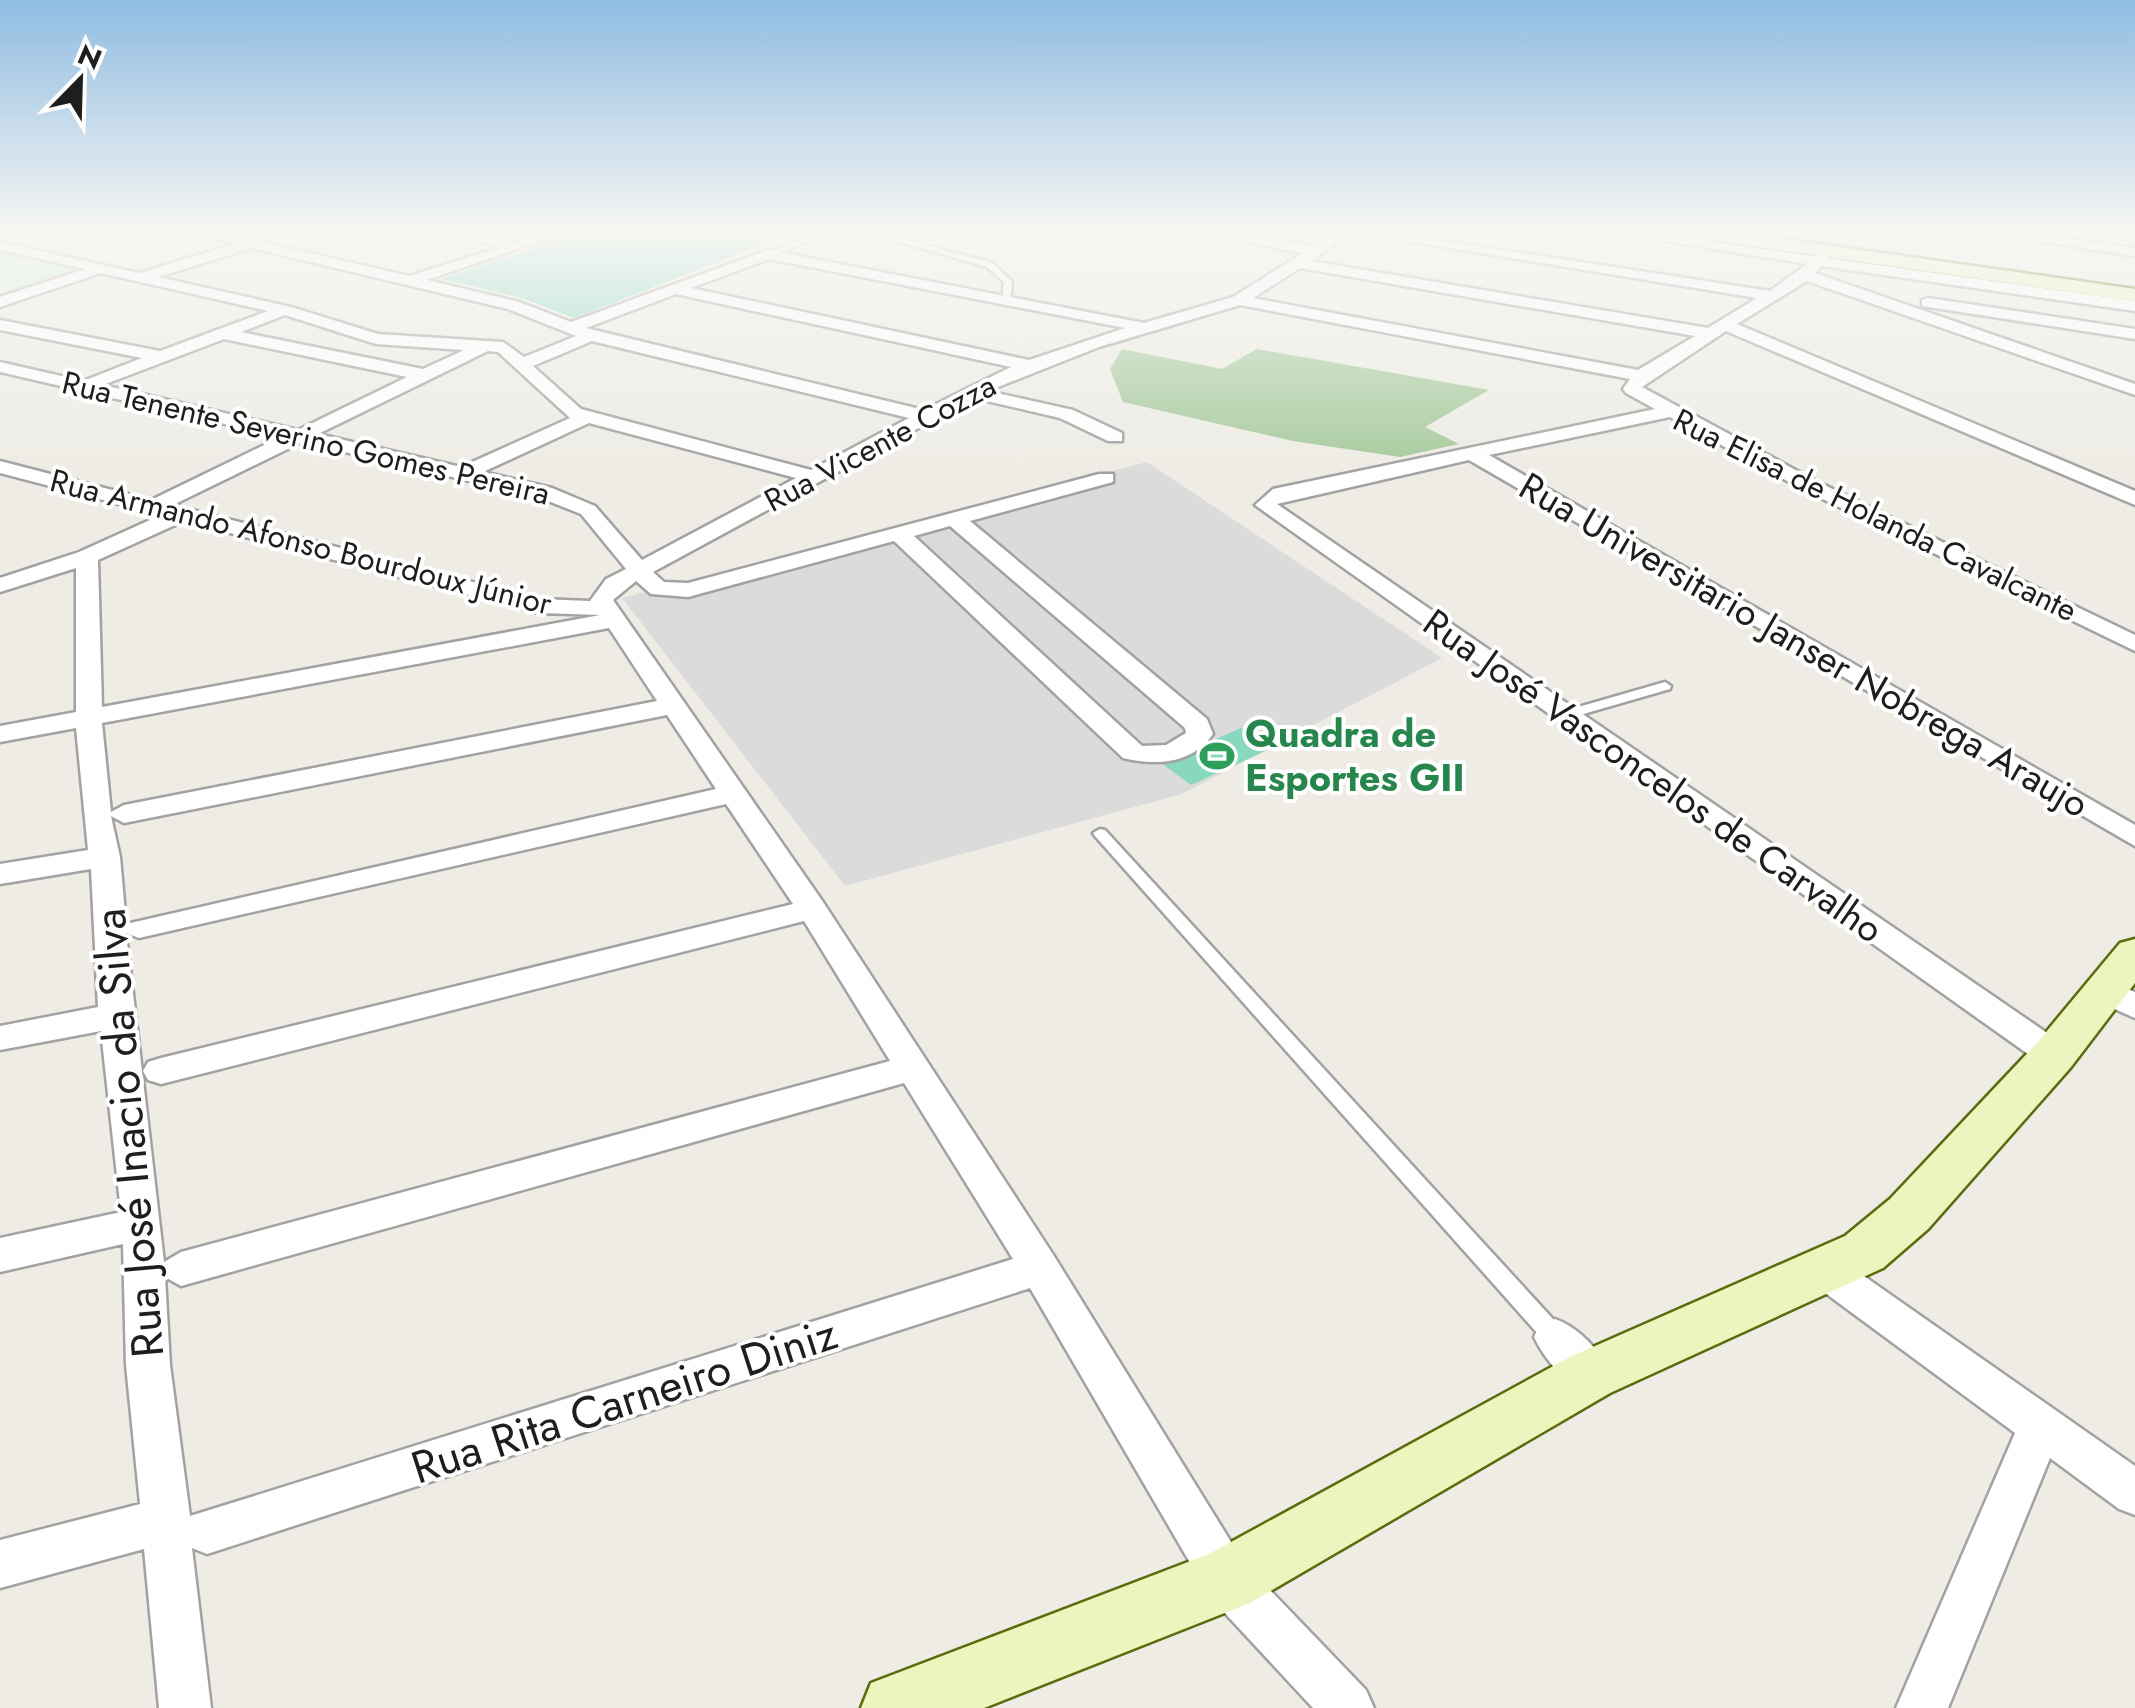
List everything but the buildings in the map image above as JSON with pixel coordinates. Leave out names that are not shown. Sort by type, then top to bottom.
[{"type":"main road","points":[[896,1708],[1227,1580],[1572,1356],[1827,1272],[1864,1252],[1909,1214],[2125,983]]},
{"type":"street","points":[[85,386],[276,314]]},
{"type":"street","points":[[296,314],[352,334],[411,344],[490,344],[518,358],[564,408],[817,478]]},
{"type":"street","points":[[411,344],[490,314]]},
{"type":"street","points":[[535,314],[592,336],[924,416]]},
{"type":"street","points":[[571,328],[609,314]]},
{"type":"street","points":[[788,314],[1029,366]]},
{"type":"street","points":[[1075,314],[1146,328]]},
{"type":"street","name":"Rua Vicente Cozza","points":[[608,614],[601,599],[606,589],[970,392],[1029,366],[1194,314]]},
{"type":"street","points":[[1312,314],[1641,376],[1746,314]]},
{"type":"street","points":[[1617,314],[1720,330],[2135,499]]},
{"type":"street","points":[[1917,314],[2135,387]]},
{"type":"street","points":[[2000,314],[2135,334]]},
{"type":"street","points":[[0,325],[162,357]]},
{"type":"street","points":[[224,334],[424,375]]},
{"type":"street","points":[[518,358],[592,336]]},
{"type":"street","points":[[153,506],[490,344]]},
{"type":"street","name":"Rua Tenente Severino Gomes Pereira","points":[[0,367],[570,500],[588,510],[643,570]]},
{"type":"street","name":"Rua Elisa de Holanda Cavalcante","points":[[1641,376],[1632,389],[1667,412],[2135,644]]},
{"type":"street","points":[[970,392],[1066,414],[1115,436]]},
{"type":"street","points":[[1473,454],[1667,412]]},
{"type":"street","points":[[464,473],[586,417]]},
{"type":"street","name":"Rua José Vasconcelos de Carvalho","points":[[1473,454],[1264,500],[1270,509],[2054,1055]]},
{"type":"street","name":"Rua Universitario Janser Nobrega Araujo","points":[[1473,454],[2135,836]]},
{"type":"street","name":"Rua Armando Afonso Bourdoux Júnior","points":[[0,467],[539,606],[608,614]]},
{"type":"street","points":[[643,570],[659,589],[688,590],[1106,478]]},
{"type":"street","points":[[2,586],[86,557],[181,514]]},
{"type":"street","points":[[898,534],[1133,752],[1167,753],[1194,742],[1200,734],[1198,725],[956,520]]},
{"type":"street","name":"Rua José Inacio da Silva","points":[[86,557],[89,721],[98,824],[106,857],[116,1016],[142,1224],[148,1365],[188,1526],[186,1708]]},
{"type":"street","points":[[0,734],[89,721],[608,614],[737,793],[812,908],[1040,1268],[1227,1580],[1348,1708]]},
{"type":"street","points":[[124,814],[672,706]]},
{"type":"street","points":[[139,928],[737,793]]},
{"type":"street","points":[[0,874],[106,857]]},
{"type":"street","points":[[161,1071],[812,908]]},
{"type":"street","points":[[0,1038],[116,1016]]},
{"type":"street","points":[[181,1268],[912,1068]]},
{"type":"street","points":[[0,1255],[142,1224]]},
{"type":"street","name":"Rua Rita Carneiro Diniz","points":[[0,1564],[188,1526],[1040,1268]]},
{"type":"street","points":[[1827,1272],[2135,1494]]},
{"type":"street","points":[[1922,1708],[2040,1429]]},
{"type":"lane","points":[[1566,715],[1665,686]]},
{"type":"lane","points":[[1100,833],[1572,1356]]},
{"type":"shaded area","points":[[1147,462],[1442,658],[1182,794],[845,886],[622,598]]},
{"type":"green space","points":[[1122,349],[1222,369],[1257,349],[1489,390],[1425,427],[1459,444],[1400,457],[1293,441],[1123,402],[1110,369]]},
{"type":"green space","name":"Quadra de Esportes GII","points":[[1241,728],[1272,748],[1191,785],[1161,763]]},
{"type":"place","name":"Quadra de Esportes GII","points":[[1217,756]]}]
